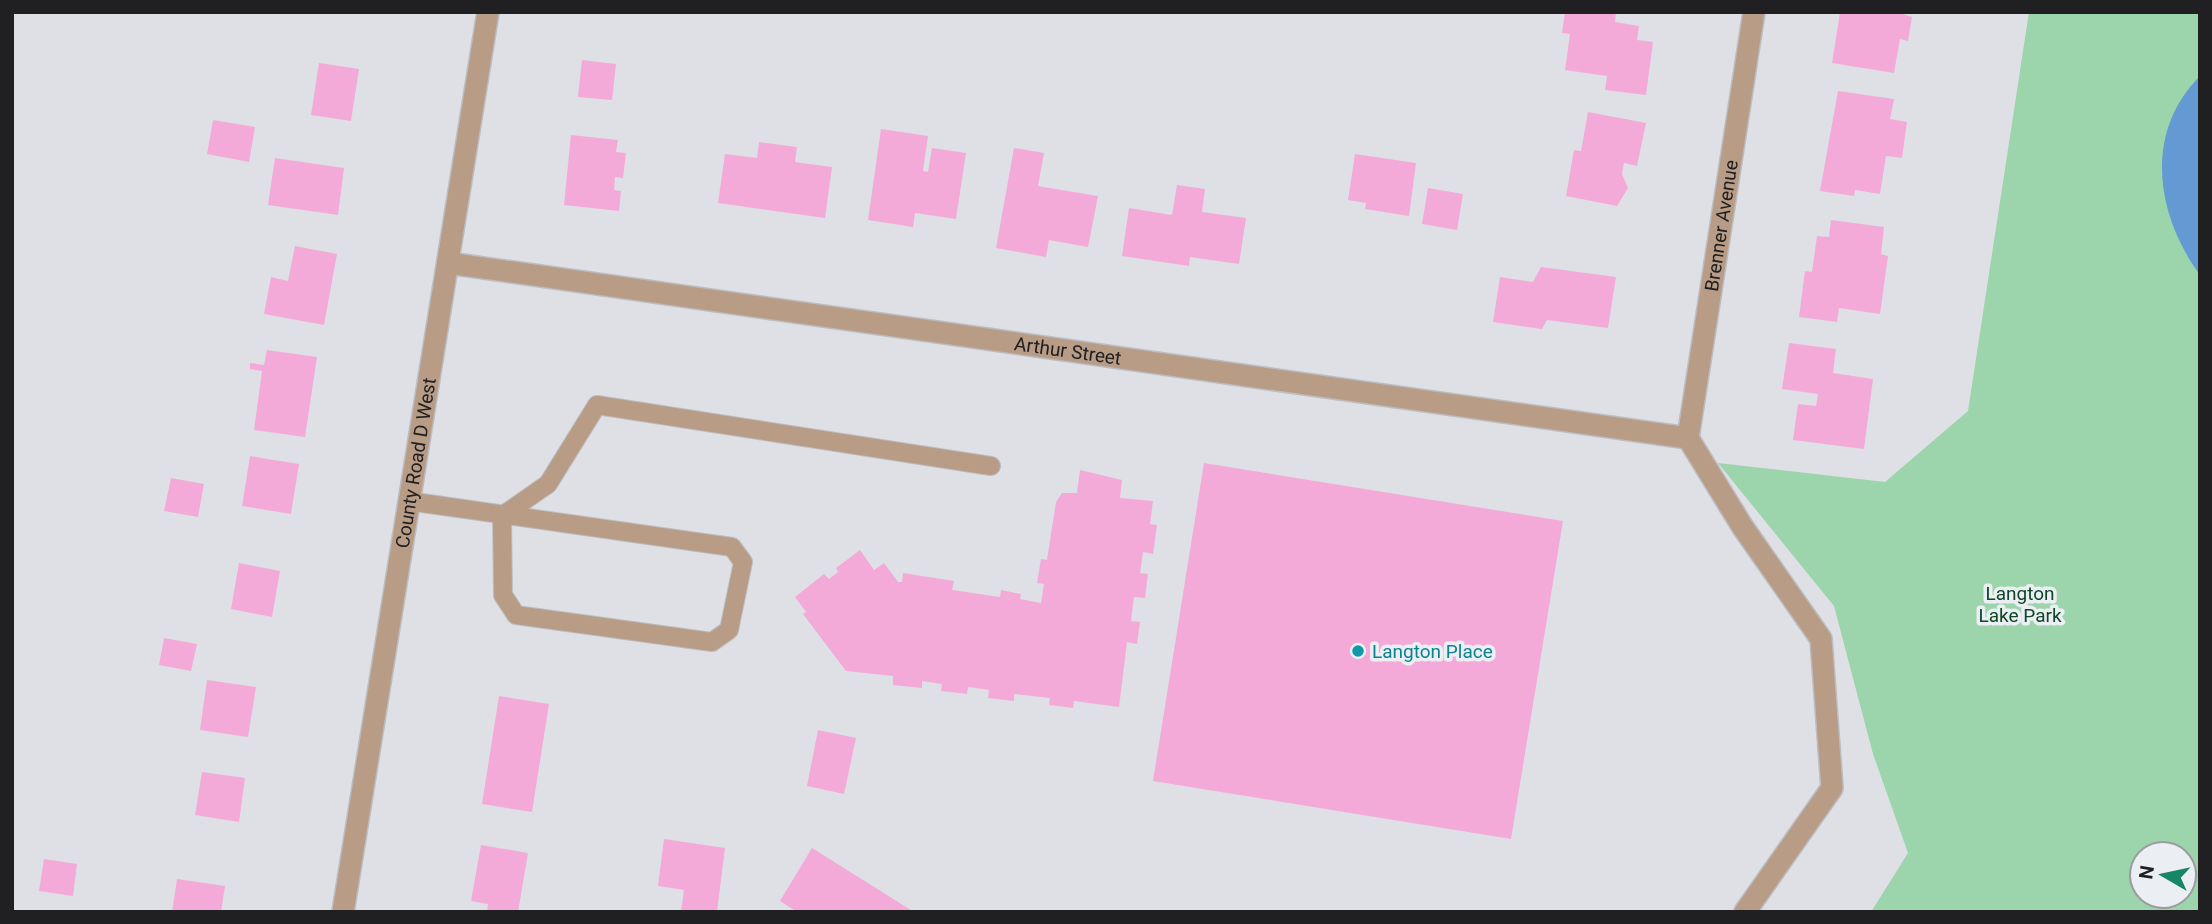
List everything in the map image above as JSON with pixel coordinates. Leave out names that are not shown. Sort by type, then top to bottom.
[{"type":"street","name":"County Road D West","points":[[343,912],[488,12]]},
{"type":"street","name":"Brenner Avenue","points":[[1688,438],[1754,12]]},
{"type":"street","name":"Arthur Street","points":[[448,263],[1688,438]]},
{"type":"street","points":[[1688,438],[1742,526],[1821,639],[1832,788],[1742,911]]},
{"type":"lane","points":[[502,516],[548,485],[597,405],[991,466]]},
{"type":"lane","points":[[408,501],[732,547],[743,562],[729,631],[712,642],[516,615],[503,595],[502,516]]},
{"type":"green space","name":"Langton Lake Park","points":[[2029,12],[2200,12],[2200,912],[1871,912],[1908,853],[1873,754],[1834,606],[1718,463],[1885,482],[1968,411]]},
{"type":"water","points":[[2200,76],[2200,275],[2173,227],[2162,174],[2163,148],[2170,123],[2182,98]]},
{"type":"building","points":[[1565,12],[1616,12],[1615,22],[1639,26],[1637,40],[1653,42],[1646,95],[1605,90],[1607,76],[1565,70],[1570,34],[1562,33]]},
{"type":"building","points":[[1840,12],[1896,12],[1912,17],[1908,41],[1900,39],[1894,73],[1832,63]]},
{"type":"building","points":[[582,60],[616,64],[612,100],[578,97]]},
{"type":"building","points":[[319,63],[359,69],[351,121],[311,115]]},
{"type":"building","points":[[1838,91],[1894,99],[1890,119],[1907,122],[1902,158],[1886,156],[1880,194],[1855,190],[1854,196],[1820,191]]},
{"type":"building","points":[[1588,112],[1646,123],[1637,166],[1624,163],[1622,174],[1628,188],[1617,206],[1566,196],[1574,150],[1581,151]]},
{"type":"building","points":[[213,120],[255,127],[249,162],[207,154]]},
{"type":"building","points":[[881,129],[928,136],[923,171],[928,172],[932,148],[966,153],[956,219],[915,213],[913,227],[868,220]]},
{"type":"building","points":[[571,135],[618,140],[616,152],[626,153],[623,178],[615,177],[614,190],[621,191],[619,211],[564,205]]},
{"type":"building","points":[[759,142],[797,147],[795,162],[832,167],[825,218],[718,203],[725,154],[757,158]]},
{"type":"building","points":[[1014,148],[1044,153],[1038,186],[1098,196],[1088,247],[1049,240],[1046,257],[996,248]]},
{"type":"building","points":[[1355,154],[1416,163],[1409,216],[1365,209],[1366,203],[1348,200]]},
{"type":"building","points":[[275,158],[344,168],[338,215],[268,205]]},
{"type":"building","points":[[1177,185],[1205,189],[1202,212],[1246,218],[1239,264],[1190,257],[1189,266],[1122,256],[1129,208],[1172,215]]},
{"type":"building","points":[[1428,188],[1463,194],[1457,230],[1422,224]]},
{"type":"building","points":[[1831,220],[1884,227],[1881,254],[1888,256],[1880,314],[1839,308],[1837,322],[1799,317],[1805,271],[1812,272],[1817,236],[1829,237]]},
{"type":"building","points":[[295,246],[337,254],[324,325],[264,314],[271,277],[288,281]]},
{"type":"building","points":[[1541,267],[1616,277],[1608,328],[1547,320],[1542,329],[1493,322],[1500,277],[1533,282]]},
{"type":"building","points":[[1789,343],[1836,349],[1833,373],[1873,379],[1864,449],[1793,440],[1798,404],[1816,406],[1818,394],[1782,389]]},
{"type":"building","points":[[267,350],[317,357],[305,437],[254,430],[262,371],[250,369],[250,363],[264,365]]},
{"type":"building","points":[[250,456],[299,464],[291,514],[242,506]]},
{"type":"building","name":"Langton Place","points":[[1204,463],[1563,521],[1511,839],[1153,781]]},
{"type":"building","points":[[1080,470],[1122,480],[1120,498],[1153,501],[1150,524],[1157,525],[1153,554],[1143,552],[1140,573],[1148,574],[1145,598],[1134,597],[1131,621],[1140,622],[1137,644],[1127,642],[1119,707],[1074,701],[1073,708],[1049,705],[1050,698],[1014,694],[1014,701],[988,698],[989,690],[968,687],[967,694],[941,691],[942,684],[922,681],[922,688],[893,685],[893,676],[846,671],[803,614],[806,612],[795,597],[824,574],[829,579],[838,572],[840,575],[836,568],[860,550],[874,570],[884,563],[898,582],[902,582],[903,573],[954,581],[952,590],[1000,597],[1001,590],[1021,594],[1020,599],[1041,603],[1044,584],[1037,583],[1041,559],[1047,560],[1056,502],[1062,493],[1077,493]]},
{"type":"building","points":[[171,478],[204,484],[198,517],[164,511]]},
{"type":"building","points":[[239,563],[280,571],[272,617],[231,609]]},
{"type":"building","points":[[164,638],[197,644],[191,671],[159,665]]},
{"type":"building","points":[[207,680],[256,687],[248,737],[200,730]]},
{"type":"building","points":[[499,696],[549,704],[532,812],[482,804]]},
{"type":"building","points":[[818,730],[856,738],[844,794],[807,786]]},
{"type":"building","points":[[202,772],[245,778],[239,822],[195,815]]},
{"type":"building","points":[[664,839],[725,848],[717,912],[681,912],[684,890],[658,886]]},
{"type":"building","points":[[481,845],[528,853],[518,912],[487,912],[488,904],[471,901]]},
{"type":"building","points":[[812,848],[914,912],[797,912],[780,901]]},
{"type":"building","points":[[44,859],[77,864],[73,896],[39,891]]},
{"type":"building","points":[[177,879],[225,886],[221,912],[172,912]]},
{"type":"place","name":"Langton Place","points":[[1358,651]]}]
